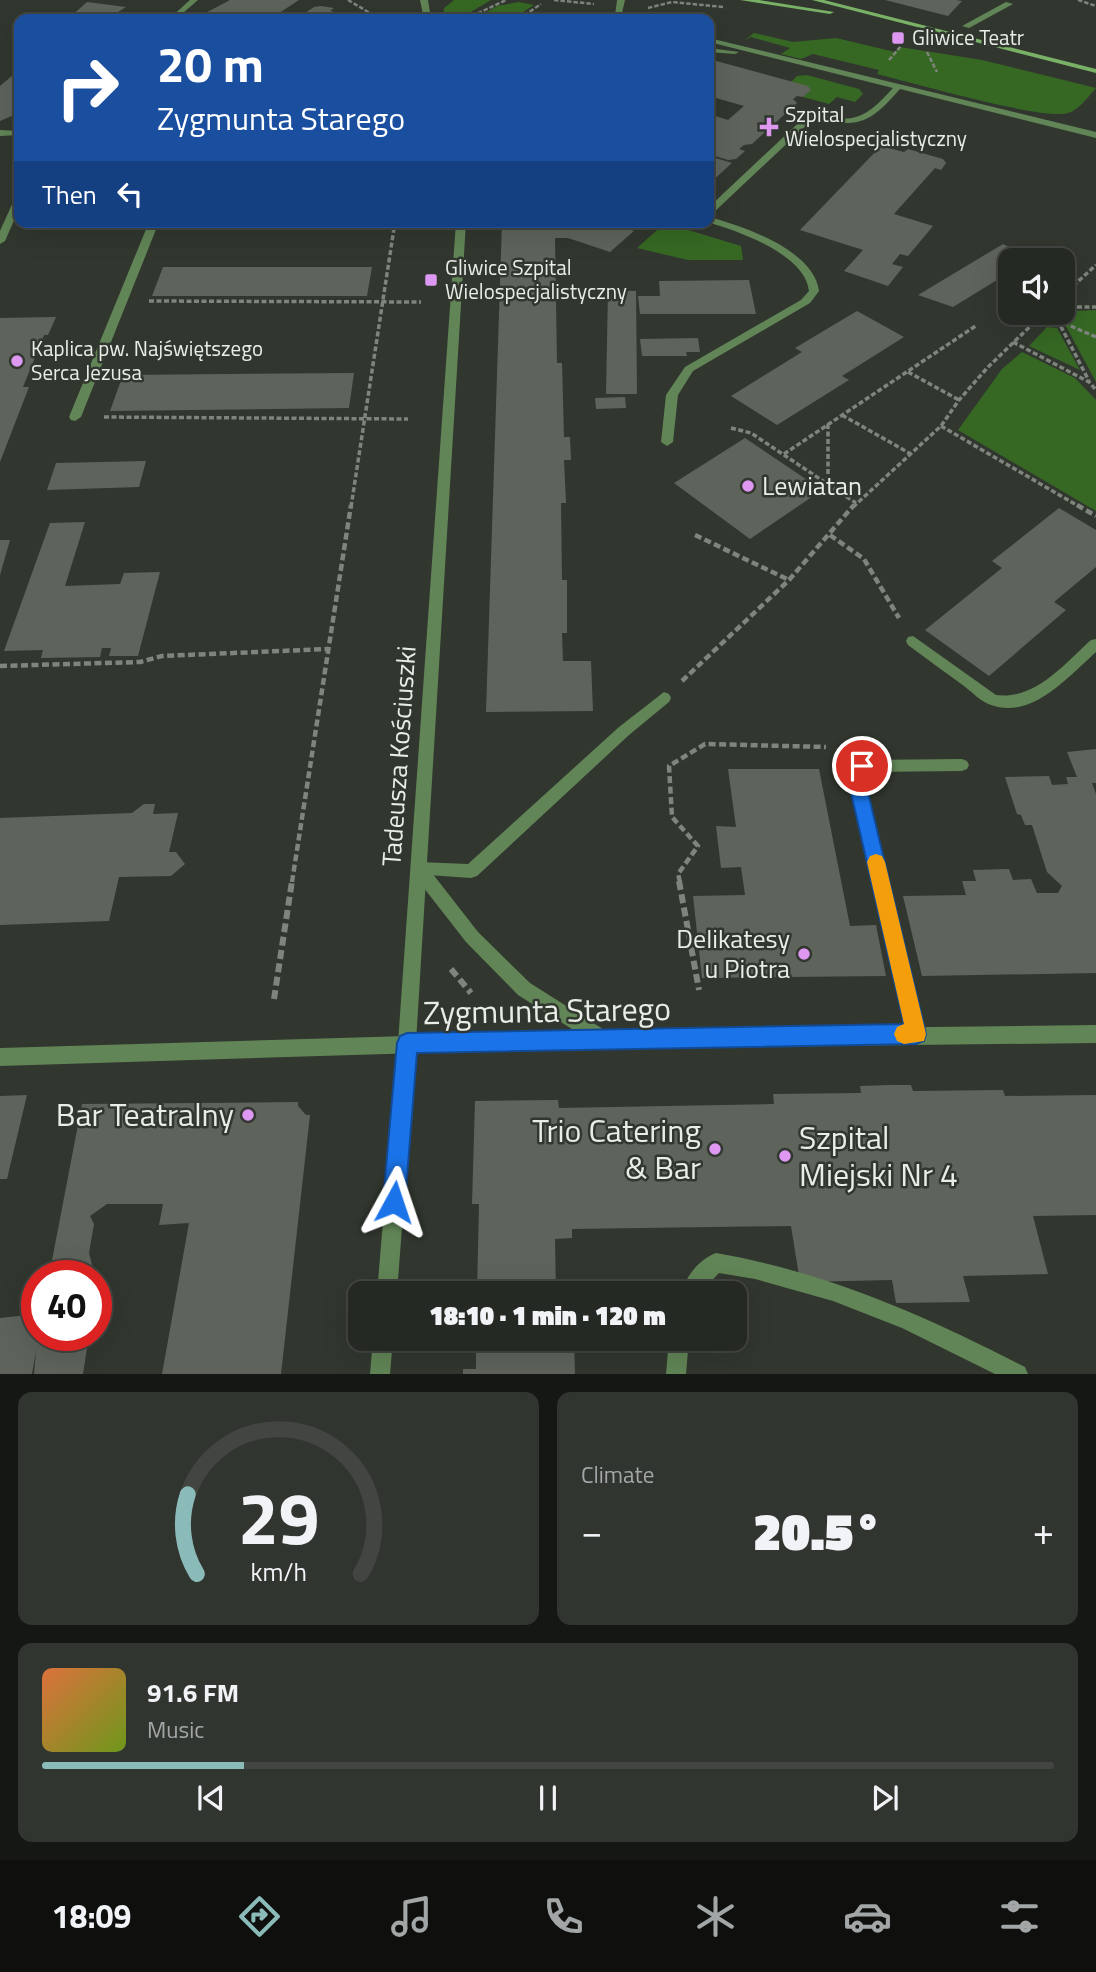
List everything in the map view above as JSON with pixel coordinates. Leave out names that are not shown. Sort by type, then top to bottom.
[{"type":"main road","points":[[744,0],[907,24]]},
{"type":"main road","points":[[816,0],[1096,71]]},
{"type":"street","points":[[177,14],[192,0]]},
{"type":"street","points":[[965,26],[1009,4]]},
{"type":"street","points":[[714,41],[1096,135]]},
{"type":"street","points":[[714,50],[751,50]]},
{"type":"street","points":[[714,207],[812,115],[846,123],[867,119],[898,87]]},
{"type":"street","points":[[0,241],[14,211]]},
{"type":"street","points":[[667,443],[669,398],[689,369],[806,302],[813,296],[815,288],[809,276],[771,243],[714,222]]},
{"type":"street","points":[[75,417],[152,228]]},
{"type":"street","name":"Tadeusza Kościuszki","points":[[388,1281],[407,1043],[461,228]]},
{"type":"street","points":[[913,641],[993,700],[1005,704],[1034,697],[1096,644]]},
{"type":"street","points":[[419,869],[471,871],[624,730],[663,698]]},
{"type":"street","points":[[916,1034],[859,792],[858,772],[862,766],[962,765]]},
{"type":"street","points":[[419,869],[472,937],[524,989],[604,1040]]},
{"type":"street","name":"Zygmunta Starego","points":[[0,1057],[407,1043],[916,1034],[1096,1034]]},
{"type":"street","points":[[696,1281],[716,1263],[749,1267],[873,1306],[936,1332],[1018,1374]]},
{"type":"street","points":[[380,1374],[382,1351]]},
{"type":"street","points":[[677,1374],[678,1351]]},
{"type":"path","points":[[348,0],[372,14]]},
{"type":"path","points":[[475,14],[506,0]]},
{"type":"path","points":[[554,0],[617,9]]},
{"type":"path","points":[[1078,0],[1089,5],[1096,4]]},
{"type":"path","points":[[526,14],[541,4]]},
{"type":"path","points":[[274,999],[394,228]]},
{"type":"path","points":[[1075,284],[1096,265]]},
{"type":"path","points":[[122,301],[421,302]]},
{"type":"path","points":[[1075,307],[1096,307]]},
{"type":"path","points":[[784,454],[977,325]]},
{"type":"path","points":[[663,698],[789,580],[856,503],[942,426],[959,400],[1031,325]]},
{"type":"path","points":[[1059,325],[1089,382],[1096,390]]},
{"type":"path","points":[[1069,325],[1096,338]]},
{"type":"path","points":[[1013,342],[1089,382]]},
{"type":"path","points":[[907,372],[959,400]]},
{"type":"path","points":[[842,415],[911,454]]},
{"type":"path","points":[[75,417],[408,419]]},
{"type":"path","points":[[828,424],[828,483]]},
{"type":"path","points":[[942,426],[1096,516]]},
{"type":"path","points":[[731,428],[751,433],[856,503]]},
{"type":"path","points":[[695,535],[789,580]]},
{"type":"path","points":[[830,535],[864,559],[913,641]]},
{"type":"path","points":[[0,666],[140,662],[162,656],[328,649]]},
{"type":"path","points":[[699,990],[678,874],[698,846],[672,817],[669,766],[705,744],[826,747]]},
{"type":"path","points":[[451,969],[471,993]]},
{"type":"green space","points":[[454,0],[491,0],[467,14],[443,14],[444,8]]},
{"type":"green space","points":[[519,2],[534,5],[520,14],[483,14],[497,6]]},
{"type":"green space","points":[[754,33],[793,42],[836,38],[895,52],[900,47],[982,60],[1096,88],[1080,106],[1068,113],[1033,111],[917,85],[877,74],[879,70],[813,54],[801,59],[781,54],[790,48],[751,37],[745,40]]},
{"type":"green space","points":[[807,75],[859,89],[863,94],[855,102],[837,97],[829,104],[803,97],[810,90],[791,82],[797,76]]},
{"type":"green space","points":[[659,228],[682,228],[741,246],[743,260],[688,260],[637,248]]},
{"type":"green space","points":[[1096,310],[1096,382],[1065,325],[1075,325],[1075,311]]},
{"type":"green space","points":[[1047,327],[1057,328],[1080,370],[1029,346]]},
{"type":"green space","points":[[1022,352],[1075,378],[1096,400],[1096,511],[958,430],[1002,369]]},
{"type":"building","points":[[230,0],[299,0],[278,14],[203,14]]},
{"type":"building","points":[[885,0],[956,0],[962,1],[948,16]]},
{"type":"building","points":[[87,2],[126,7],[115,14],[74,14]]},
{"type":"building","points":[[314,7],[334,8],[330,11],[345,14],[304,14]]},
{"type":"building","points":[[714,60],[808,86],[811,90],[803,97],[797,96],[793,99],[797,103],[752,144],[739,149],[745,151],[736,159],[728,160],[714,156],[714,116],[728,120],[744,106],[714,97]]},
{"type":"building","points":[[14,74],[14,115],[0,121],[0,86]]},
{"type":"building","points":[[881,146],[904,152],[908,149],[943,159],[946,163],[941,170],[935,168],[894,214],[933,226],[908,256],[900,254],[892,264],[903,267],[888,286],[844,271],[863,250],[800,230]]},
{"type":"building","points":[[714,158],[732,163],[714,179]]},
{"type":"building","points":[[502,228],[625,228],[634,231],[610,252],[568,238],[555,238],[557,363],[562,363],[564,437],[570,437],[571,460],[564,460],[566,503],[561,503],[562,580],[567,580],[567,633],[562,633],[563,661],[591,661],[593,711],[486,712]]},
{"type":"building","points":[[1003,244],[1011,248],[998,248],[998,279],[953,307],[918,295]]},
{"type":"building","points":[[163,267],[372,267],[367,296],[152,296]]},
{"type":"building","points":[[749,280],[756,314],[640,314],[638,296],[660,296],[659,281]]},
{"type":"building","points":[[608,290],[636,291],[637,394],[606,394]]},
{"type":"building","points":[[857,311],[904,337],[842,376],[849,380],[777,425],[731,396],[802,352],[795,348]]},
{"type":"building","name":"Kaplica pw. Najświętszego Serca Jezusa","points":[[56,317],[48,335],[44,335],[23,387],[29,387],[0,462],[0,318]]},
{"type":"building","points":[[698,338],[700,352],[686,352],[687,356],[642,356],[640,339]]},
{"type":"building","points":[[354,373],[349,408],[110,411],[123,375]]},
{"type":"building","points":[[625,397],[626,408],[596,409],[595,398]]},
{"type":"building","name":"Lewiatan","points":[[745,438],[822,490],[750,539],[674,483]]},
{"type":"building","points":[[146,461],[139,487],[47,490],[56,463]]},
{"type":"building","points":[[1059,508],[1096,530],[1096,567],[1054,602],[1066,610],[989,676],[925,630],[1002,568],[992,561]]},
{"type":"building","points":[[85,522],[65,586],[120,584],[124,573],[160,572],[138,656],[109,656],[111,648],[102,648],[100,657],[41,658],[43,650],[4,651],[50,523]]},
{"type":"building","points":[[0,540],[10,540],[0,575]]},
{"type":"building","points":[[1096,749],[1096,783],[1092,783],[1096,794],[1096,973],[922,976],[903,896],[966,895],[962,881],[976,881],[973,870],[1009,869],[1013,880],[1031,879],[1037,893],[1058,893],[1062,886],[1047,872],[1032,825],[1025,825],[1021,815],[1017,814],[1005,777],[1049,776],[1052,785],[1068,784],[1066,777],[1077,777],[1067,752]]},
{"type":"building","points":[[728,769],[819,769],[850,926],[876,925],[886,976],[702,978],[693,896],[745,895],[741,867],[721,868],[716,826],[736,827]]},
{"type":"building","points":[[144,804],[155,804],[153,814],[178,813],[169,852],[176,852],[185,864],[171,876],[119,877],[109,921],[0,925],[0,818],[132,813]]},
{"type":"building","name":"Szpital Miejski Nr 4","points":[[911,1085],[913,1091],[1003,1090],[1005,1096],[1096,1095],[1096,1215],[1033,1216],[1048,1274],[963,1276],[970,1302],[896,1303],[892,1280],[800,1282],[791,1226],[572,1229],[572,1238],[555,1239],[556,1281],[477,1281],[479,1204],[472,1204],[475,1101],[558,1100],[559,1108],[774,1104],[773,1094],[861,1093],[860,1086]]},
{"type":"building","points":[[27,1095],[7,1179],[0,1179],[0,1096]]},
{"type":"building","points":[[298,1102],[306,1115],[310,1115],[281,1374],[162,1374],[189,1223],[159,1225],[163,1204],[107,1204],[90,1216],[94,1224],[89,1253],[91,1260],[52,1260],[82,1104]]},
{"type":"building","points":[[21,1316],[21,1351],[36,1351],[32,1374],[0,1374],[0,1318]]},
{"type":"building","points":[[36,1351],[87,1351],[83,1374],[34,1374]]},
{"type":"building","points":[[476,1351],[574,1351],[575,1374],[463,1374],[463,1369],[476,1369]]},
{"type":"slow traffic","points":[[876,862],[916,1034],[904,1034]]},
{"type":"place","name":"Gliwice Teatr","points":[[898,38]]},
{"type":"place","name":"Szpital Wielospecjalistyczny","points":[[769,127]]},
{"type":"place","name":"Gliwice Szpital Wielospecjalistyczny","points":[[431,280]]},
{"type":"place","name":"Kaplica pw. Najświętszego Serca Jezusa","points":[[17,361]]},
{"type":"place","name":"Lewiatan","points":[[748,486]]},
{"type":"place","name":"Delikatesy u Piotra","points":[[804,954]]},
{"type":"place","name":"Bar Teatralny","points":[[248,1115]]},
{"type":"place","name":"Trio Catering & Bar","points":[[715,1149]]},
{"type":"place","name":"Szpital Miejski Nr 4","points":[[785,1156]]},
{"type":"route","points":[[394,1202],[407,1043],[916,1034],[857,780],[862,766]]}]
